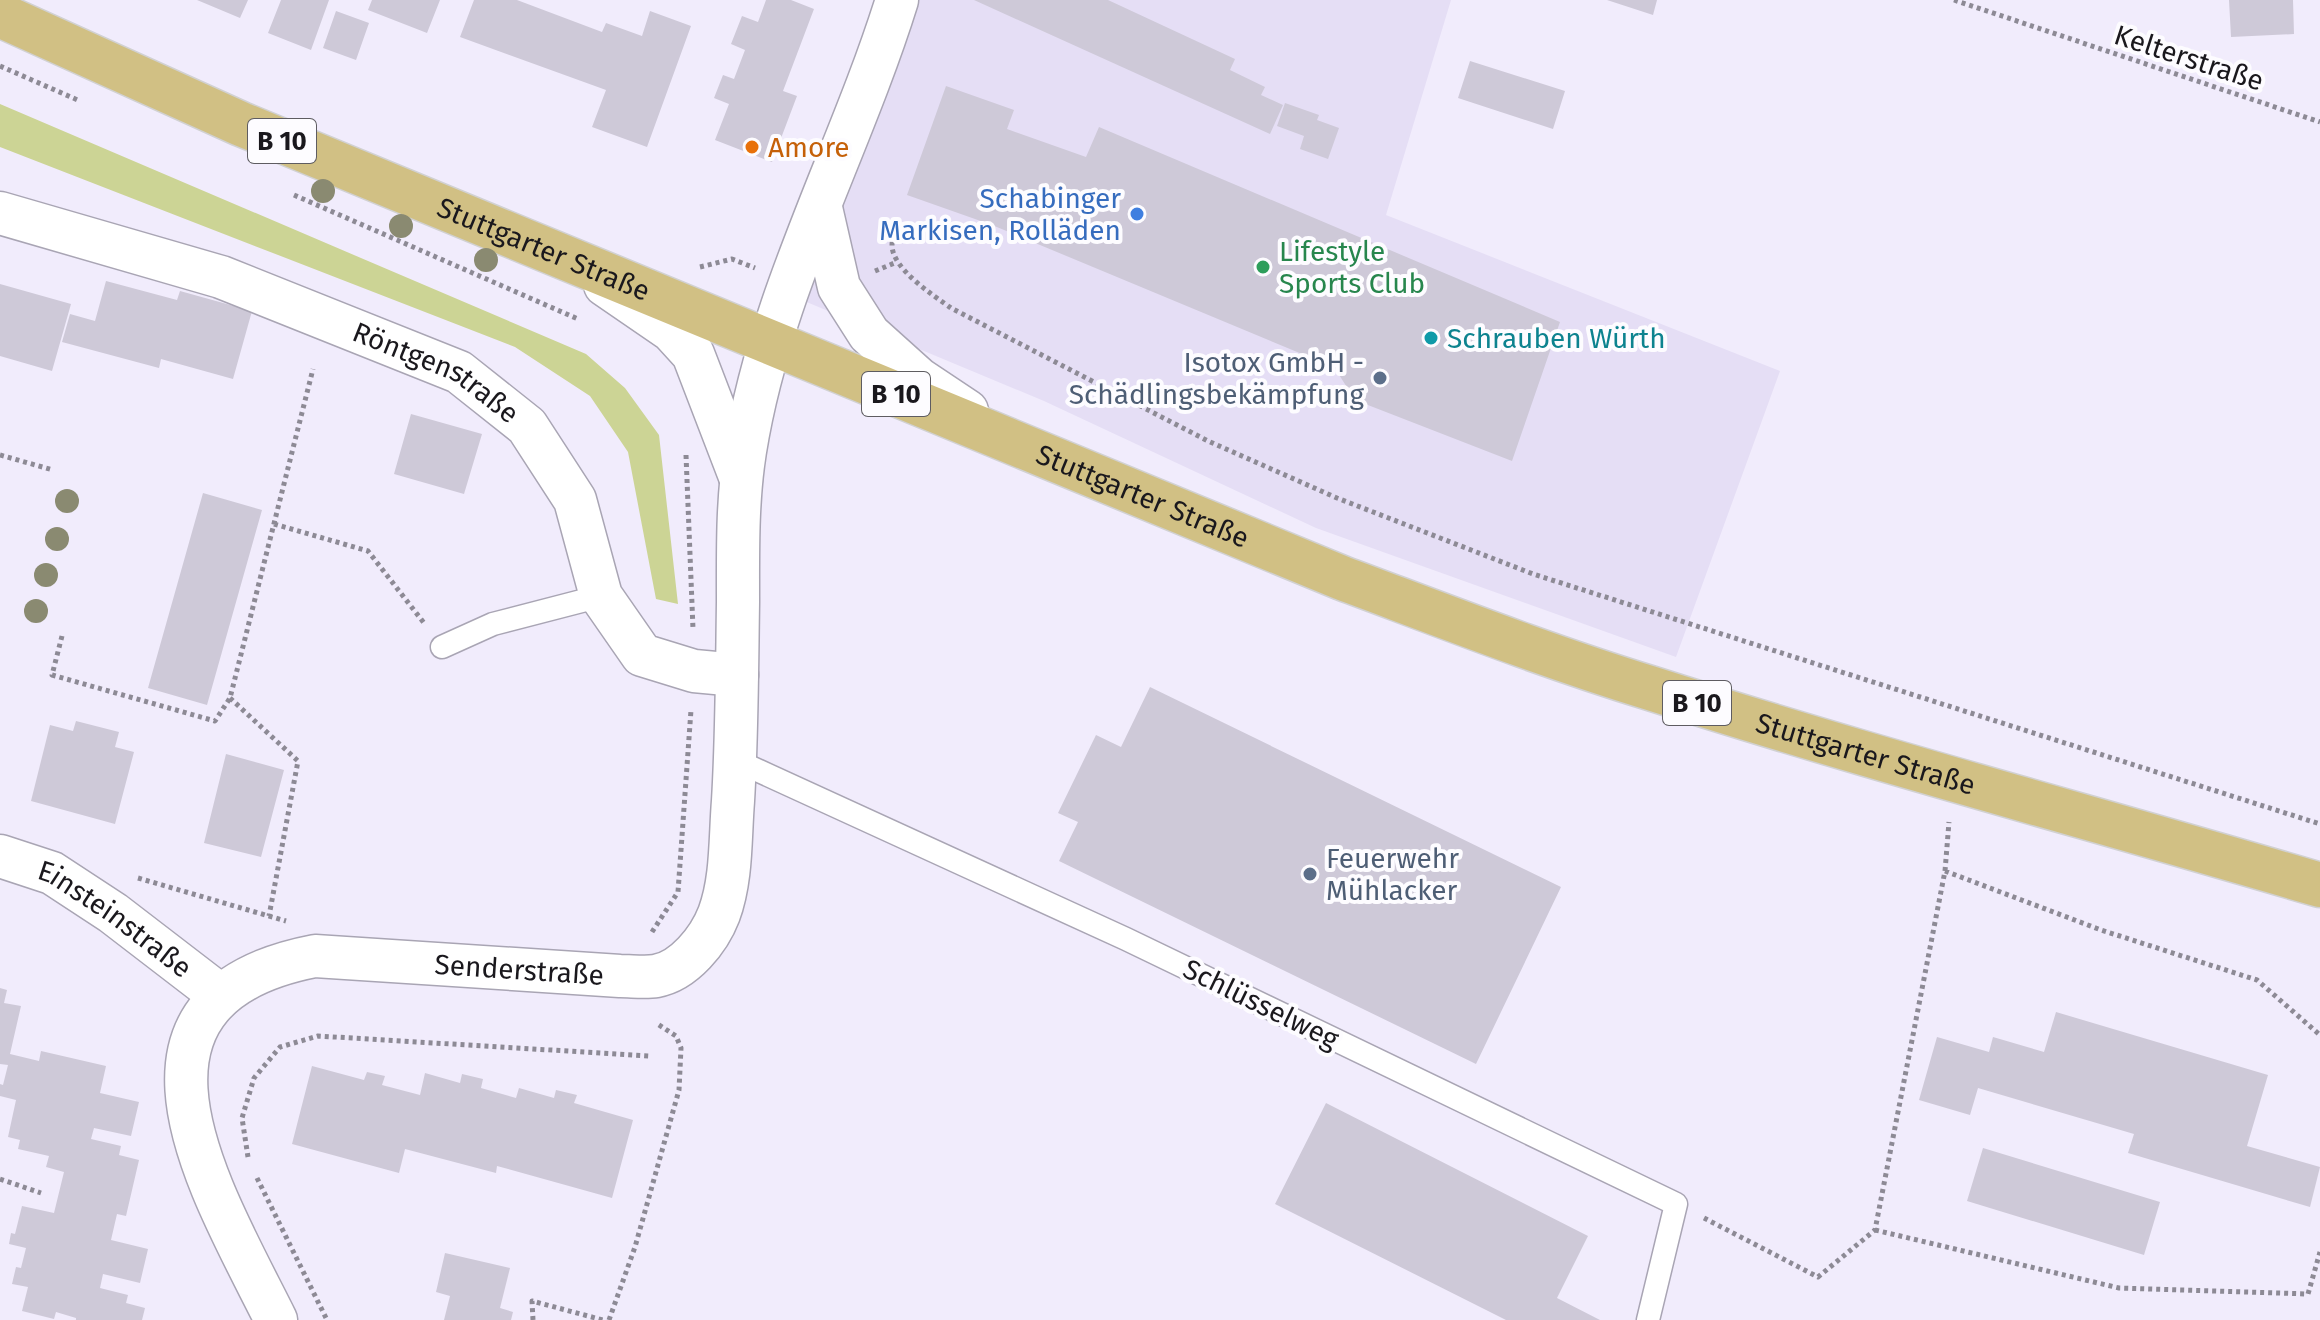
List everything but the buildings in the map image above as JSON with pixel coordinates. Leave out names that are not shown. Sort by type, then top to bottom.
[{"type":"main road","name":"Stuttgarter Straße","points":[[0,15],[241,124],[1328,572],[1473,627],[1647,687],[1951,781],[2320,885]]},
{"type":"street","name":"Senderstraße","points":[[276,1320],[205,1172],[193,1136],[186,1100],[185,1071],[190,1046],[201,1018],[221,996],[244,978],[289,961],[315,956],[657,976],[678,966],[694,953],[719,915],[728,873],[735,760],[741,480],[745,449],[770,342],[790,282],[821,208],[897,0]]},
{"type":"street","points":[[821,208],[839,287],[869,334],[919,379],[1022,446]]},
{"type":"street","name":"Röntgenstraße","points":[[0,213],[221,277],[459,372],[527,426],[575,500],[601,596],[642,655],[694,671],[737,675]]},
{"type":"street","name":"Senderstraße","points":[[568,259],[672,331],[693,354],[741,480]]},
{"type":"street","name":"Einsteinstraße","points":[[0,856],[52,873],[113,913],[221,996]]},
{"type":"lane","points":[[442,647],[493,624],[601,596]]},
{"type":"lane","name":"Schlüsselweg","points":[[735,760],[1126,939],[1676,1204]]},
{"type":"lane","points":[[1648,1320],[1676,1204]]},
{"type":"path","name":"Kelterstraße","points":[[1954,0],[2320,122]]},
{"type":"path","points":[[896,226],[892,247],[897,262],[925,290],[951,308],[1195,434],[1337,498],[1547,579],[2320,824]]},
{"type":"path","name":"Röntgenstraße","points":[[230,698],[313,369]]},
{"type":"path","points":[[0,455],[53,470]]},
{"type":"path","points":[[273,524],[368,551],[442,647]]},
{"type":"path","points":[[62,636],[52,675],[215,721],[230,698],[298,761],[269,916]]},
{"type":"path","points":[[1676,1204],[1818,1277],[1875,1230],[1945,871],[1951,781]]},
{"type":"path","points":[[1945,871],[2101,930],[2257,980],[2320,1035]]},
{"type":"path","points":[[133,877],[307,926],[315,956]]},
{"type":"path","points":[[533,1320],[532,1301],[606,1320],[635,1247],[679,1090],[681,1048],[676,1036],[656,1023]]},
{"type":"path","points":[[249,1161],[242,1118],[254,1078],[280,1047],[318,1036],[650,1056]]},
{"type":"path","points":[[255,1174],[327,1320]]},
{"type":"path","points":[[0,1179],[41,1193]]},
{"type":"path","points":[[1875,1230],[2119,1288],[2308,1294],[2320,1252]]},
{"type":"shaded area","points":[[901,0],[1451,0],[1386,215],[1780,371],[1676,657],[1316,528],[1044,401],[797,298]]},
{"type":"green space","points":[[0,104],[586,354],[625,388],[659,435],[678,604],[656,599],[628,452],[590,396],[515,347],[0,147]]},
{"type":"place","name":"Amore","points":[[752,147]]},
{"type":"place","name":"Schabinger Markisen, Rolläden","points":[[1137,214]]},
{"type":"place","name":"Lifestyle Sports Club","points":[[1263,267]]},
{"type":"place","name":"Schrauben Würth","points":[[1431,338]]},
{"type":"place","name":"Isotox GmbH - Schädlingsbekämpfung","points":[[1380,378]]},
{"type":"place","name":"Feuerwehr Mühlacker","points":[[1310,874]]}]
